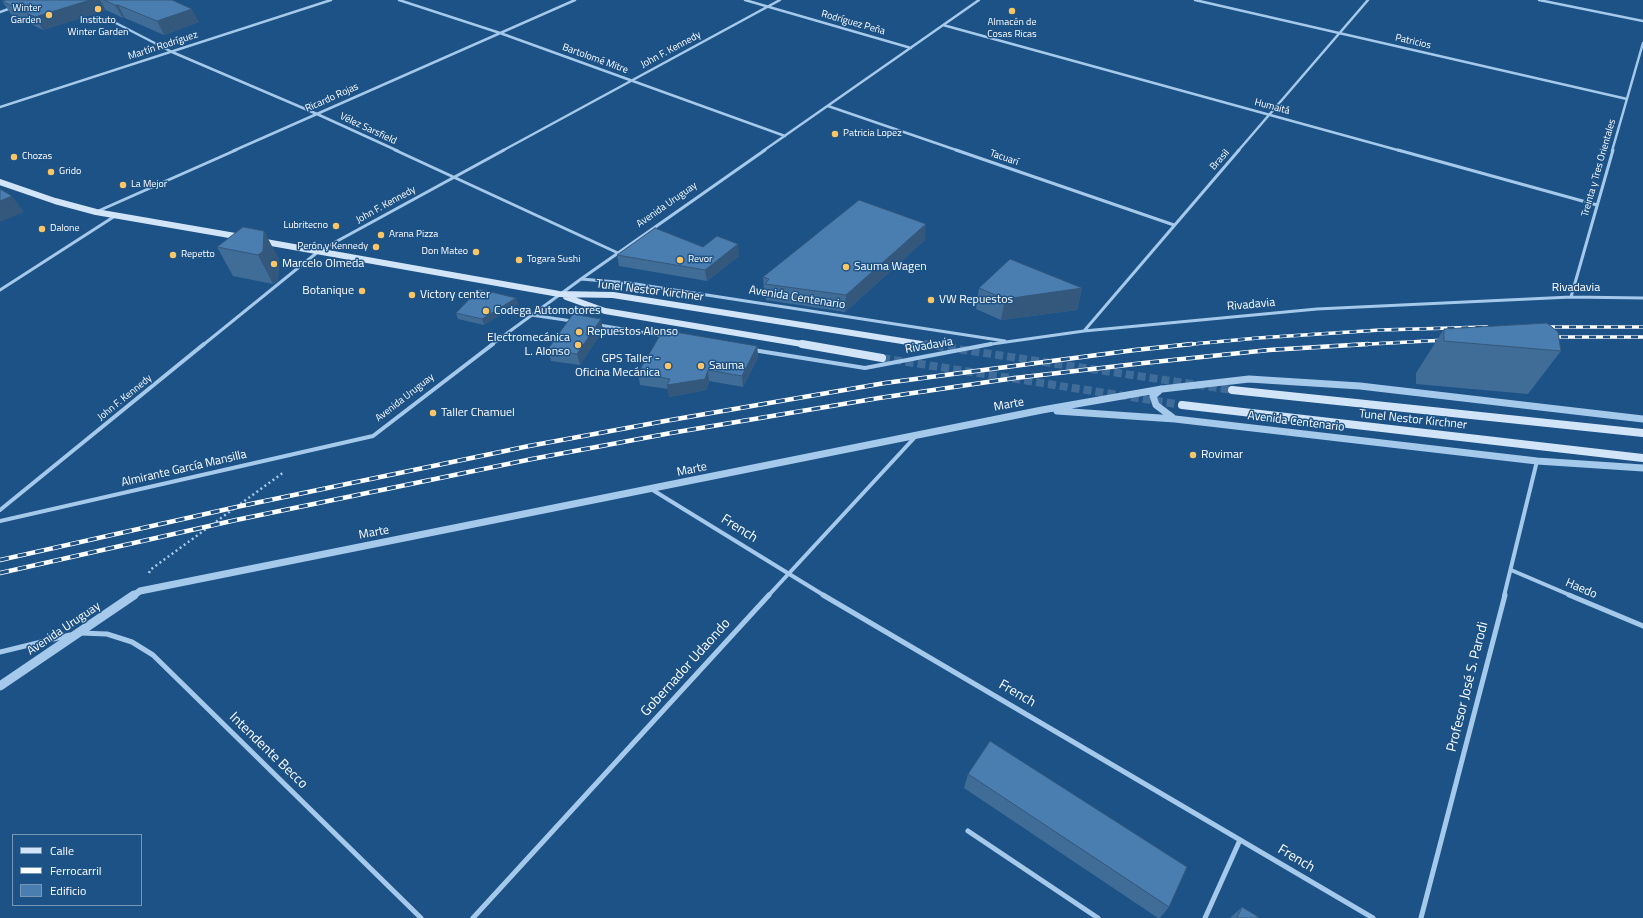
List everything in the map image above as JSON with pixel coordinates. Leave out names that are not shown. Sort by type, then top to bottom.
[{"type":"main road","points":[[0,182],[55,201],[96,212],[248,238]]},
{"type":"main road","points":[[255,240],[559,294]]},
{"type":"main road","name":"Tunel Nestor Kirchner","points":[[559,294],[613,295],[921,344]]},
{"type":"main road","name":"Tunel Nestor Kirchner","points":[[559,294],[605,311],[882,358]]},
{"type":"main road","name":"Tunel Nestor Kirchner","points":[[1232,390],[1643,433]]},
{"type":"main road","name":"Tunel Nestor Kirchner","points":[[1182,404],[1293,419],[1643,458]]},
{"type":"street","name":"Martín Rodríguez","points":[[0,107],[331,0]]},
{"type":"street","name":"Bartolomé Mitre","points":[[399,0],[500,33],[785,136]]},
{"type":"street","name":"Ricardo Rojas","points":[[96,212],[575,0]]},
{"type":"street","name":"Rodríguez Peña","points":[[745,0],[911,48]]},
{"type":"street","name":"John F. Kennedy","points":[[0,510],[319,251],[780,0]]},
{"type":"street","name":"Avenida Uruguay","points":[[373,436],[581,278],[979,0]]},
{"type":"street","name":"Patricios","points":[[1196,0],[1627,99]]},
{"type":"street","name":"Brasil","points":[[1084,331],[1368,0]]},
{"type":"street","points":[[1539,0],[1643,21]]},
{"type":"street","points":[[0,12],[13,8]]},
{"type":"street","name":"Vélez Sarsfield","points":[[112,21],[172,52],[317,114],[618,253]]},
{"type":"street","name":"Humaitá","points":[[943,25],[1597,205]]},
{"type":"street","name":"Treinta y Tres Orientales","points":[[1571,297],[1643,43]]},
{"type":"street","name":"Tacuarí","points":[[828,106],[1174,225]]},
{"type":"street","points":[[0,290],[115,216]]},
{"type":"street","name":"Avenida Centenario","points":[[581,278],[629,283],[1009,341]]},
{"type":"street","name":"Rivadavia","points":[[748,349],[865,368],[1009,341],[1084,331],[1317,309],[1571,297],[1643,298]]},
{"type":"street","points":[[531,315],[578,322]]},
{"type":"street","points":[[593,324],[671,337]]},
{"type":"street","name":"Marte","points":[[140,591],[1042,410],[1162,389],[1249,379],[1360,386],[1643,419]]},
{"type":"street","points":[[1162,389],[1153,396],[1156,405],[1175,419]]},
{"type":"street","name":"Avenida Centenario","points":[[1042,410],[1175,419],[1537,461],[1643,468]]},
{"type":"street","name":"Gobernador Udaondo","points":[[473,918],[788,574],[918,435]]},
{"type":"street","name":"Almirante García Mansilla","points":[[0,521],[373,436]]},
{"type":"street","name":"Profesor José S. Parodi","points":[[1421,918],[1511,570],[1537,461]]},
{"type":"street","name":"French","points":[[651,489],[788,574],[1373,918]]},
{"type":"street","name":"Haedo","points":[[1511,570],[1643,626]]},
{"type":"street","name":"Avenida Uruguay","points":[[0,686],[140,591]]},
{"type":"street","name":"Intendente Becco","points":[[0,652],[80,633],[107,634],[132,642],[153,655],[421,918]]},
{"type":"street","points":[[968,831],[1098,918]]},
{"type":"street","points":[[1206,918],[1240,840]]},
{"type":"path","points":[[140,591],[150,570],[286,472]]},
{"type":"building","points":[[90,0],[35,17],[2,1]]},
{"type":"building","points":[[104,0],[172,0],[192,9],[157,21]]},
{"type":"building","points":[[0,189],[12,196],[0,201]]},
{"type":"building","name":"Sauma Wagen","points":[[859,200],[926,224],[846,295],[765,284],[769,279],[763,277]]},
{"type":"building","points":[[243,227],[264,231],[263,251],[258,255],[217,247]]},
{"type":"building","points":[[655,228],[703,247],[717,236],[738,244],[705,270],[617,255]]},
{"type":"building","points":[[1010,259],[1082,288],[1005,299],[979,288]]},
{"type":"building","name":"Codega Automotores","points":[[479,289],[516,298],[482,319],[456,313]]},
{"type":"building","points":[[573,314],[601,319],[577,354],[548,349]]},
{"type":"building","points":[[1547,323],[1558,332],[1561,351],[1444,341],[1444,329]]},
{"type":"building","points":[[663,330],[757,346],[742,376],[708,370],[705,379],[667,385],[670,379],[638,373]]},
{"type":"building","points":[[990,741],[1187,867],[1169,907],[968,774]]},
{"type":"building","points":[[1242,907],[1260,918],[1237,918]]},
{"type":"tunnel","points":[[921,344],[930,345]]},
{"type":"tunnel","points":[[924,344],[930,345]]},
{"type":"tunnel","points":[[930,345],[1232,390]]},
{"type":"tunnel","points":[[882,358],[1182,405]]},
{"type":"railway","points":[[1186,345],[1380,330],[1487,327]]},
{"type":"railway","points":[[1541,327],[1643,327]]},
{"type":"railway","points":[[1547,337],[1643,337]]},
{"type":"railway","points":[[1355,345],[1447,340]]},
{"type":"railway","points":[[1186,345],[1192,344]]},
{"type":"railway","points":[[1355,345],[1368,344]]},
{"type":"railway","points":[[1182,345],[1186,345]]},
{"type":"railway","points":[[0,560],[241,506],[529,446],[665,421],[885,383],[1186,345]]},
{"type":"railway","points":[[0,573],[236,520],[532,459],[671,433],[879,398],[1015,378],[1269,350],[1355,345]]},
{"type":"place","name":"Instituto Winter Garden","points":[[98,9]]},
{"type":"place","name":"Almacén de Cosas Ricas","points":[[1012,11]]},
{"type":"place","name":"Winter Garden","points":[[49,15]]},
{"type":"place","name":"Patricia Lopez","points":[[835,134]]},
{"type":"place","name":"Chozas","points":[[14,157]]},
{"type":"place","name":"Grido","points":[[51,172]]},
{"type":"place","name":"La Mejor","points":[[123,185]]},
{"type":"place","name":"Lubritecno","points":[[336,226]]},
{"type":"place","name":"Dalone","points":[[42,229]]},
{"type":"place","name":"Arana Pizza","points":[[381,235]]},
{"type":"place","name":"Perón y Kennedy","points":[[376,247]]},
{"type":"place","name":"Don Mateo","points":[[476,252]]},
{"type":"place","name":"Repetto","points":[[173,255]]},
{"type":"place","name":"Togara Sushi","points":[[519,260]]},
{"type":"place","name":"Revor","points":[[680,260]]},
{"type":"place","name":"Marcelo Olmeda","points":[[274,264]]},
{"type":"place","name":"Sauma Wagen","points":[[846,267]]},
{"type":"place","name":"Botanique","points":[[362,291]]},
{"type":"place","name":"Victory center","points":[[412,295]]},
{"type":"place","name":"VW Repuestos","points":[[931,300]]},
{"type":"place","name":"Codega Automotores","points":[[486,311]]},
{"type":"place","name":"Repuestos Alonso","points":[[579,332]]},
{"type":"place","name":"Electromecánica L. Alonso","points":[[578,345]]},
{"type":"place","name":"GPS Taller - Oficina Mecánica","points":[[668,366]]},
{"type":"place","name":"Sauma","points":[[701,366]]},
{"type":"place","name":"Taller Chamuel","points":[[433,413]]},
{"type":"place","name":"Rovimar","points":[[1193,455]]}]
